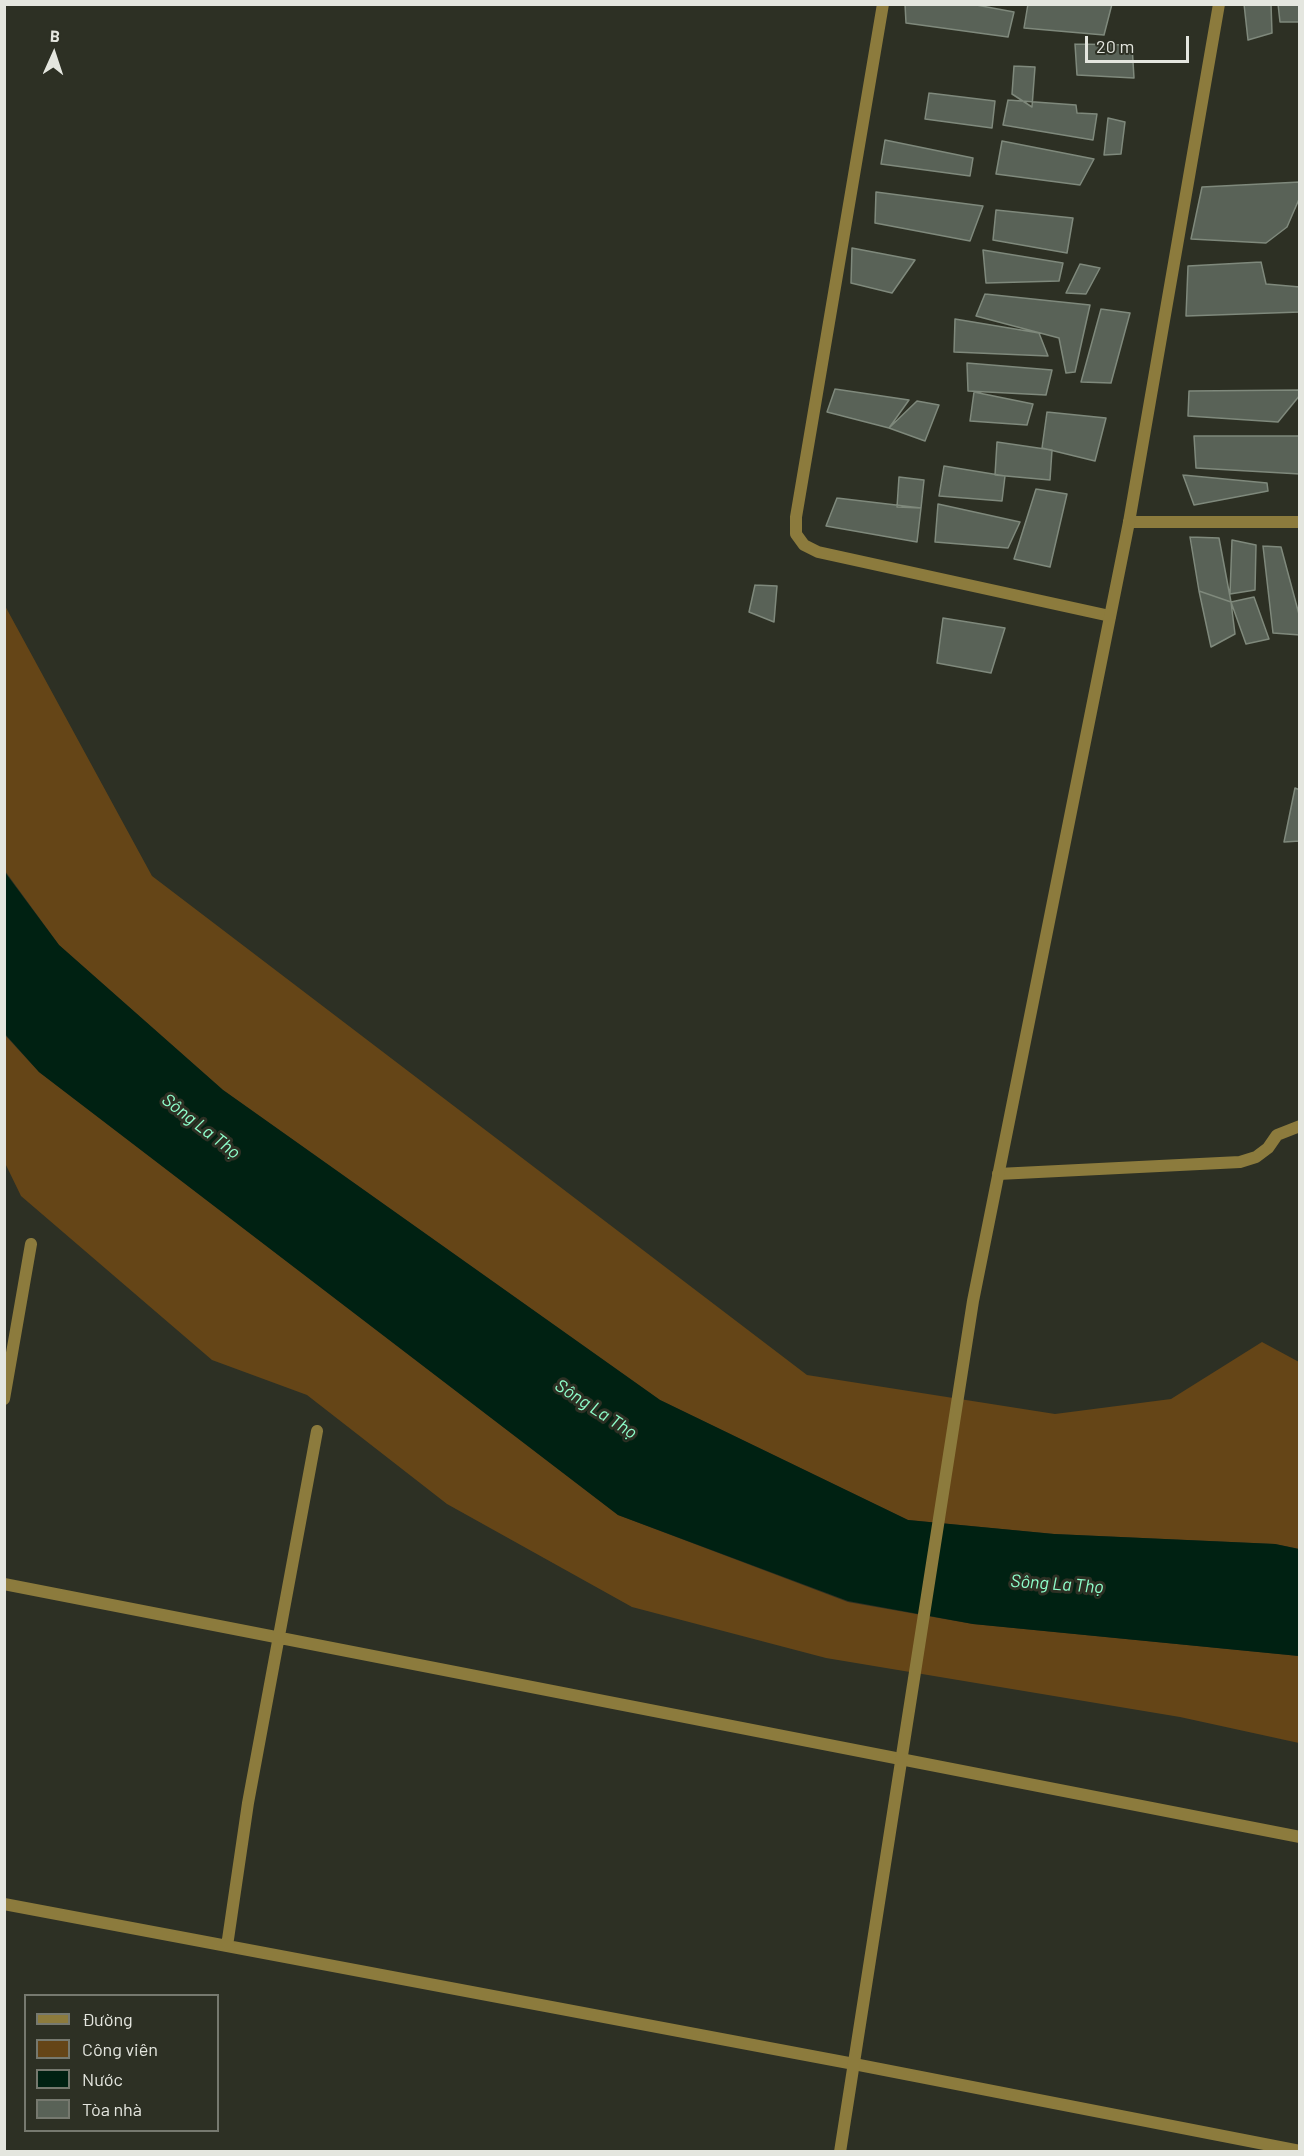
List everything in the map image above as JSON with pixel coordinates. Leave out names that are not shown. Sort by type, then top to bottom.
[{"type":"street","points":[[883,4],[796,517],[796,534],[804,545],[818,552],[1110,616]]},
{"type":"street","points":[[840,2151],[972,1301],[1129,522],[1219,4]]},
{"type":"street","points":[[1129,522],[1299,522]]},
{"type":"street","points":[[998,1174],[1240,1162],[1256,1157],[1268,1148],[1277,1135],[1299,1126]]},
{"type":"street","points":[[4,1399],[31,1244]]},
{"type":"street","points":[[227,1946],[248,1803],[317,1431]]},
{"type":"street","points":[[4,1584],[1299,1837]]},
{"type":"street","points":[[4,1904],[854,2064],[1299,2151]]},
{"type":"green space","points":[[4,604],[152,876],[807,1375],[1055,1414],[1171,1399],[1262,1342],[1299,1362],[1299,1549],[1275,1544],[1054,1534],[908,1520],[660,1400],[223,1090],[59,945],[5,871]]},
{"type":"green space","points":[[4,1034],[39,1072],[618,1515],[848,1602],[973,1624],[1299,1656],[1299,1743],[1180,1717],[826,1658],[632,1607],[447,1504],[307,1395],[212,1360],[21,1196],[5,1163]]},
{"type":"water","name":"Sông La Thọ","points":[[4,871],[59,945],[223,1090],[660,1400],[908,1520],[1054,1534],[1275,1544],[1299,1549],[1299,1656],[973,1624],[848,1601],[618,1515],[39,1072],[5,1034]]},
{"type":"building","points":[[905,4],[971,4],[1014,12],[1008,37],[906,23]]},
{"type":"building","points":[[1028,4],[1112,4],[1104,35],[1024,28]]},
{"type":"building","points":[[1244,4],[1271,4],[1272,33],[1248,40]]},
{"type":"building","points":[[1278,4],[1300,4],[1300,22],[1280,22]]},
{"type":"building","points":[[1075,44],[1132,45],[1134,78],[1077,75]]},
{"type":"building","points":[[1014,66],[1035,67],[1032,107],[1012,94]]},
{"type":"building","points":[[929,93],[995,101],[992,128],[925,119]]},
{"type":"building","points":[[1008,100],[1076,105],[1077,113],[1097,114],[1093,140],[1003,125]]},
{"type":"building","points":[[1108,118],[1125,122],[1121,154],[1104,155]]},
{"type":"building","points":[[885,140],[973,158],[970,176],[881,164]]},
{"type":"building","points":[[1002,141],[1094,159],[1080,185],[996,174]]},
{"type":"building","points":[[1300,182],[1300,197],[1287,227],[1266,243],[1191,239],[1202,187]]},
{"type":"building","points":[[876,192],[983,206],[970,241],[875,223]]},
{"type":"building","points":[[996,210],[1073,218],[1067,253],[993,240]]},
{"type":"building","points":[[852,248],[915,260],[892,293],[851,283]]},
{"type":"building","points":[[983,250],[1063,263],[1059,281],[986,283]]},
{"type":"building","points":[[1261,262],[1266,284],[1300,287],[1300,312],[1186,316],[1188,266]]},
{"type":"building","points":[[1080,264],[1100,268],[1086,294],[1066,293]]},
{"type":"building","points":[[985,294],[1090,305],[1075,372],[1066,373],[1059,338],[976,316]]},
{"type":"building","points":[[1101,309],[1130,313],[1111,383],[1081,382]]},
{"type":"building","points":[[955,319],[1039,333],[1048,356],[954,352]]},
{"type":"building","points":[[967,363],[1052,370],[1046,395],[968,391]]},
{"type":"building","points":[[835,389],[909,400],[889,428],[827,412]]},
{"type":"building","points":[[1300,390],[1300,395],[1278,422],[1188,416],[1189,391]]},
{"type":"building","points":[[974,392],[1033,404],[1027,425],[970,421]]},
{"type":"building","points":[[917,401],[939,405],[925,441],[889,428]]},
{"type":"building","points":[[1047,412],[1106,418],[1095,461],[1042,448]]},
{"type":"building","points":[[1194,436],[1300,436],[1300,474],[1196,468]]},
{"type":"building","points":[[997,442],[1052,450],[1050,480],[995,475]]},
{"type":"building","points":[[944,466],[1005,476],[1002,501],[939,496]]},
{"type":"building","points":[[1183,475],[1267,483],[1268,491],[1194,505]]},
{"type":"building","points":[[899,477],[924,480],[921,508],[897,507]]},
{"type":"building","points":[[1036,489],[1067,494],[1050,567],[1014,559]]},
{"type":"building","points":[[837,498],[921,508],[917,542],[826,526]]},
{"type":"building","points":[[938,504],[1020,522],[1008,548],[935,542]]},
{"type":"building","points":[[1190,537],[1219,538],[1231,602],[1199,591]]},
{"type":"building","points":[[1232,540],[1256,545],[1255,590],[1230,594]]},
{"type":"building","points":[[1263,546],[1281,547],[1300,618],[1300,635],[1273,633]]},
{"type":"building","points":[[755,585],[777,586],[774,622],[749,612]]},
{"type":"building","points":[[1199,591],[1231,602],[1235,634],[1211,647]]},
{"type":"building","points":[[1254,597],[1269,639],[1246,644],[1231,602]]},
{"type":"building","points":[[943,618],[1005,628],[991,673],[937,663]]},
{"type":"building","points":[[1295,788],[1300,790],[1300,841],[1284,842]]}]
